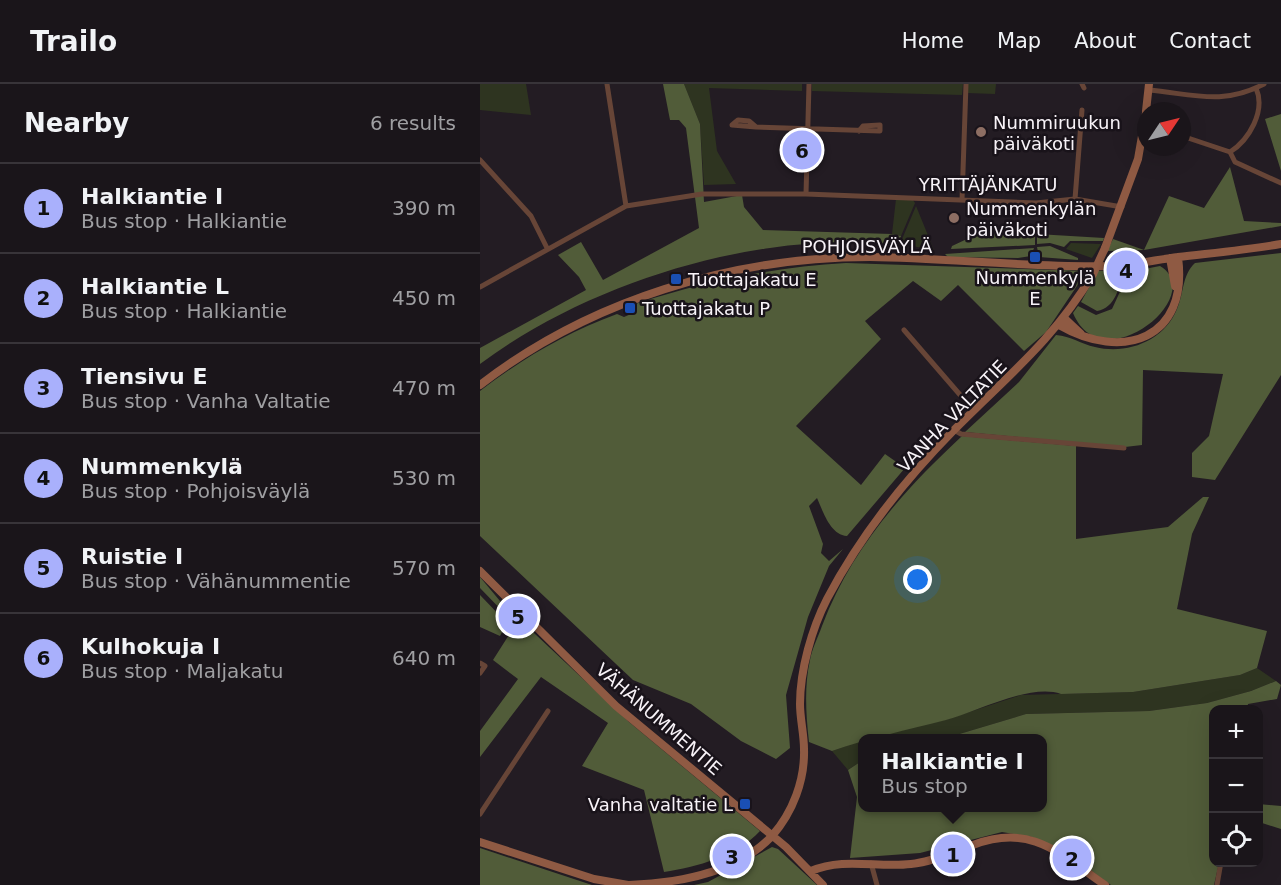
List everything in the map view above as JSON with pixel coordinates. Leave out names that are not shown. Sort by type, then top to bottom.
[{"type":"street","points":[[607,84],[626,206]]},
{"type":"street","points":[[806,194],[809,84]]},
{"type":"street","points":[[962,200],[966,84]]},
{"type":"street","points":[[1149,87],[1213,98],[1238,95],[1264,84]]},
{"type":"street","name":"VANHA VALTATIE","points":[[1147,102],[1149,87]]},
{"type":"street","points":[[1230,152],[1239,146],[1258,116],[1260,98],[1257,88]]},
{"type":"street","points":[[1075,199],[1082,110]]},
{"type":"street","points":[[756,127],[859,131]]},
{"type":"street","points":[[1191,139],[1230,152],[1236,162],[1281,183]]},
{"type":"street","name":"VANHA VALTATIE","points":[[480,842],[594,879],[629,885],[677,882],[708,873],[744,856],[772,835],[796,797],[803,772],[804,748],[800,702],[807,657],[827,600],[861,543],[895,497],[954,430],[1002,386],[1061,322],[1093,274],[1122,207],[1139,156]]},
{"type":"street","points":[[480,160],[531,216],[547,248]]},
{"type":"street","name":"YRITTÄJÄNKATU","points":[[480,287],[626,206],[706,194],[806,194],[1036,203],[1075,199],[1122,207]]},
{"type":"street","name":"POHJOISVÄYLÄ","points":[[480,385],[515,360],[627,303],[676,285],[746,268],[848,258],[1086,266],[1281,244]]},
{"type":"street","points":[[1061,322],[1093,341],[1122,344],[1142,339],[1165,321],[1175,297],[1174,257]]},
{"type":"street","points":[[904,330],[974,411]]},
{"type":"street","points":[[954,430],[961,434],[1124,448]]},
{"type":"street","name":"VÄHÄNUMMENTIE","points":[[480,571],[616,706],[772,835],[823,885]]},
{"type":"street","points":[[480,673],[483,664]]},
{"type":"street","points":[[480,814],[548,711]]},
{"type":"street","points":[[811,871],[832,865],[912,864],[992,838],[1018,836],[1032,839],[1069,860],[1105,885]]},
{"type":"street","points":[[871,863],[877,885]]},
{"type":"street","points":[[1217,885],[1220,867]]},
{"type":"green space","points":[[480,84],[526,84],[531,115],[480,110]]},
{"type":"green space","points":[[663,84],[684,84],[700,124],[704,202],[742,195],[744,207],[763,230],[892,234],[901,236],[898,244],[802,244],[694,263],[618,288],[581,304],[512,342],[480,364],[480,348],[586,290],[579,277],[558,255],[581,242],[603,280],[699,228],[686,128],[679,120],[670,120]]},
{"type":"green space","points":[[684,84],[802,84],[802,91],[709,88],[717,151],[736,184],[704,185],[700,124]]},
{"type":"green space","points":[[812,84],[963,84],[962,95],[812,91]]},
{"type":"green space","points":[[967,84],[996,84],[995,94],[967,93]]},
{"type":"green space","points":[[1281,114],[1281,171],[1265,119]]},
{"type":"green space","points":[[1230,167],[1244,221],[1281,223],[1281,226],[1144,250],[1169,196],[1204,208]]},
{"type":"green space","points":[[896,199],[913,200],[915,203],[901,236],[892,234]]},
{"type":"green space","points":[[916,206],[934,250],[900,244]]},
{"type":"green space","points":[[984,231],[1035,234],[1035,245],[951,249],[952,246]]},
{"type":"green space","points":[[1037,234],[1104,238],[1103,241],[1070,241],[1064,247],[1050,243],[1037,244]]},
{"type":"green space","points":[[1113,239],[1144,250],[1107,251]]},
{"type":"green space","points":[[1071,243],[1101,244],[1092,258],[1066,249]]},
{"type":"green space","points":[[1050,246],[1078,260],[1039,257],[1037,247]]},
{"type":"green space","points":[[1034,248],[1031,256],[1018,258],[948,257],[945,254]]},
{"type":"green space","points":[[1281,253],[1281,375],[1215,480],[1192,477],[1192,453],[1209,436],[1223,374],[1143,370],[1142,445],[1125,447],[965,432],[1019,382],[1056,335],[1107,349],[1132,347],[1143,343],[1163,330],[1171,320],[1177,309],[1188,273],[1195,263]]},
{"type":"green space","points":[[846,263],[1087,271],[1046,332],[1024,351],[958,285],[941,301],[913,281],[865,321],[881,339],[796,426],[861,485],[885,454],[905,468],[847,536],[841,535],[832,527],[817,498],[809,506],[823,544],[821,553],[829,561],[843,549],[829,566],[808,617],[786,695],[790,748],[776,759],[741,741],[691,704],[633,680],[480,536],[480,391],[546,347],[580,329],[617,314],[624,317],[631,314],[633,306],[638,303],[741,276]]},
{"type":"green space","points":[[1160,266],[1172,279],[1171,295],[1162,312],[1146,327],[1126,337],[1106,339],[1087,332],[1073,313],[1078,306],[1096,315],[1112,309],[1129,272]]},
{"type":"green space","points":[[1125,270],[1116,295],[1109,306],[1097,311],[1081,302],[1098,271]]},
{"type":"green space","points":[[962,436],[1076,446],[1076,539],[1168,527],[1203,497],[1209,497],[1192,534],[1177,609],[1267,631],[1257,668],[1240,675],[1133,692],[1061,694],[1034,692],[946,720],[890,734],[858,734],[858,743],[832,751],[809,742],[806,701],[808,670],[814,647],[834,598],[863,547],[881,523],[899,500]]},
{"type":"green space","points":[[480,577],[515,619],[513,622],[480,588]]},
{"type":"green space","points":[[480,595],[507,623],[500,636],[480,627]]},
{"type":"green space","points":[[519,619],[629,722],[760,831],[751,840],[728,854],[690,867],[664,872],[644,790],[582,766],[608,723],[541,677],[480,757],[480,731],[518,679],[493,660]]},
{"type":"green space","points":[[1257,668],[1276,681],[1251,691],[1207,703],[1149,711],[1026,714],[959,734],[886,734],[948,719],[1021,695],[1133,692],[1240,675]]},
{"type":"green space","points":[[1276,681],[1281,685],[1277,699],[1248,705],[1209,705],[1209,867],[1218,867],[1214,885],[1111,885],[1071,856],[1032,837],[1002,832],[920,853],[850,858],[857,797],[848,770],[858,763],[858,812],[1047,812],[1047,734],[959,734],[1026,714],[1149,711],[1207,703],[1251,691]]},
{"type":"green space","points":[[858,742],[858,763],[848,770],[832,751]]},
{"type":"green space","points":[[1263,804],[1281,806],[1281,829],[1263,823]]},
{"type":"green space","points":[[772,847],[778,849],[817,885],[694,885],[708,882]]},
{"type":"green space","points":[[480,848],[592,885],[480,885]]},
{"type":"place","name":"Nummiruukun päiväkoti","points":[[981,132]]},
{"type":"place","name":"Kulhokuja I","points":[[802,150]]},
{"type":"place","name":"Nummenkylän päiväkoti","points":[[954,218]]},
{"type":"place","name":"Nummenkylä E","points":[[1035,257]]},
{"type":"place","name":"Nummenkylä","points":[[1126,270]]},
{"type":"place","name":"Tuottajakatu E","points":[[676,279]]},
{"type":"place","name":"Tuottajakatu P","points":[[630,308]]},
{"type":"place","name":"Ruistie I","points":[[518,616]]},
{"type":"place","name":"Vanha valtatie L","points":[[745,804]]},
{"type":"place","name":"Halkiantie I","points":[[953,854]]},
{"type":"place","name":"Tiensivu E","points":[[732,856]]},
{"type":"place","name":"Halkiantie L","points":[[1072,858]]}]
